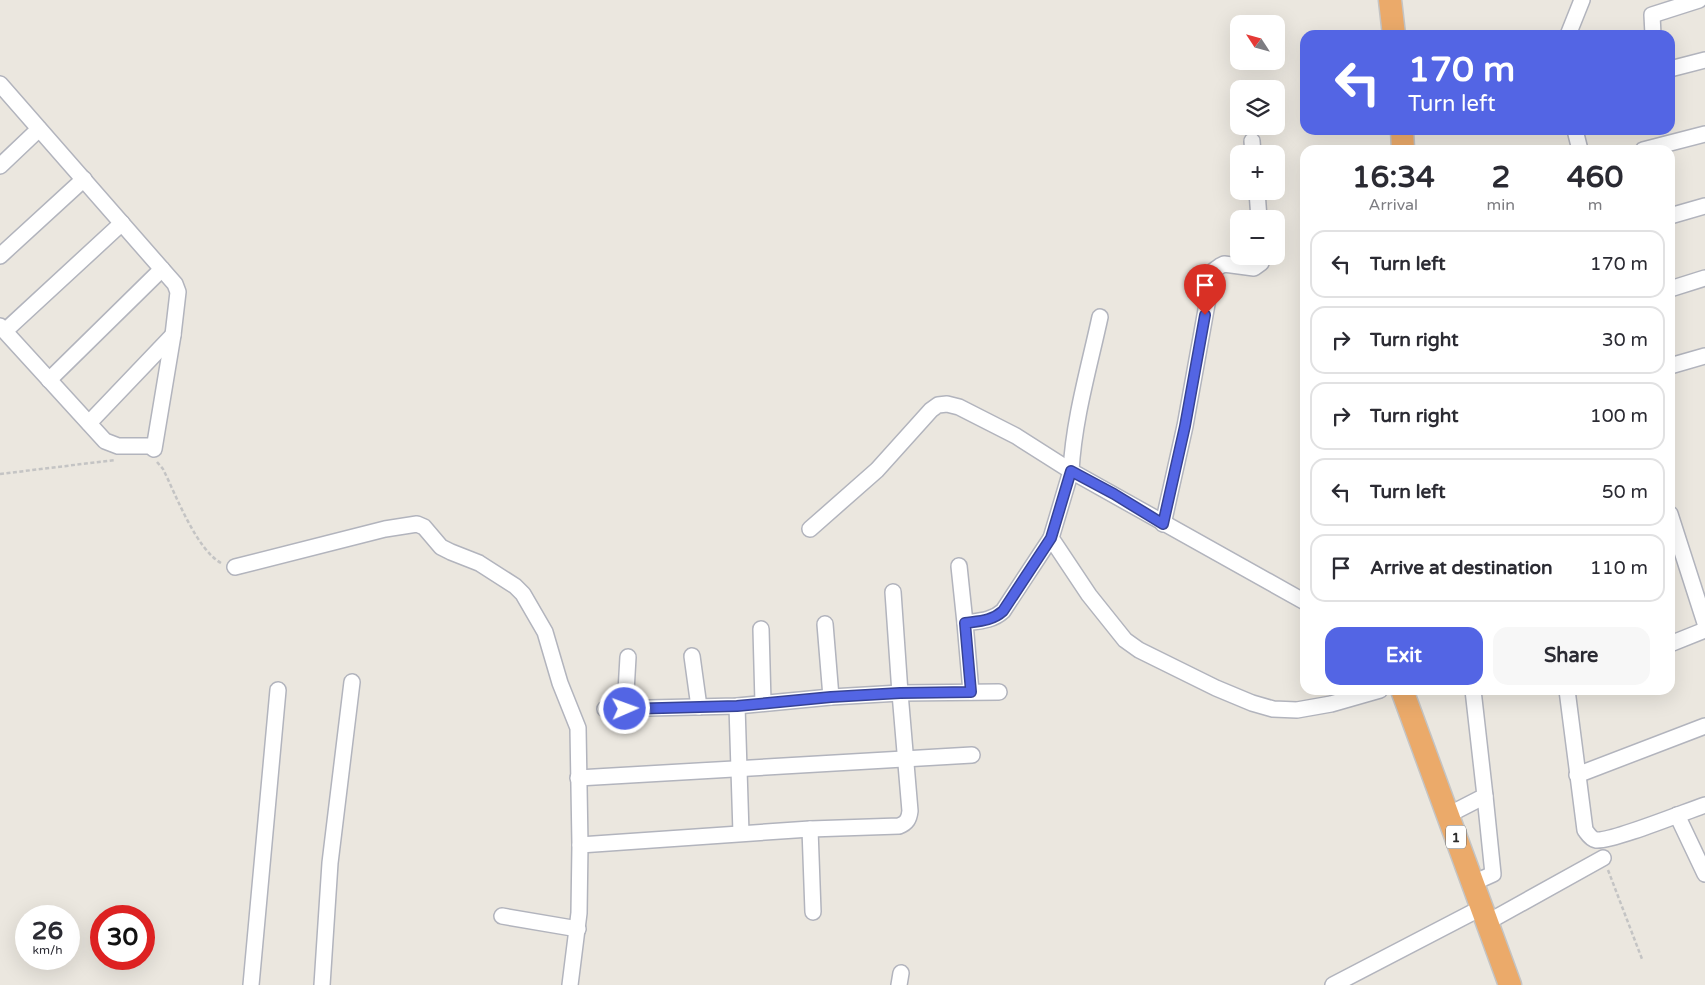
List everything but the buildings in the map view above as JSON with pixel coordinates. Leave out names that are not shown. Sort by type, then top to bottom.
[{"type":"highway","points":[[1390,0],[1393,30]]},
{"type":"highway","name":"1","points":[[1404,695],[1510,985]]},
{"type":"street","points":[[1570,30],[1582,0]]},
{"type":"street","points":[[1653,30],[1652,15],[1657,0]]},
{"type":"street","points":[[1652,15],[1699,0]]},
{"type":"street","points":[[1675,68],[1705,60]]},
{"type":"street","points":[[0,84],[39,129],[122,223],[175,284],[178,292],[173,335],[154,449],[150,446],[113,446],[106,441],[2,329],[122,223]]},
{"type":"street","points":[[0,166],[39,129]]},
{"type":"street","points":[[1662,145],[1705,134]]},
{"type":"street","points":[[0,256],[84,180]]},
{"type":"street","points":[[1675,215],[1705,206]]},
{"type":"street","points":[[1163,524],[1185,426],[1214,271],[1224,264],[1230,265]]},
{"type":"street","points":[[1232,265],[1254,268],[1258,265]]},
{"type":"street","points":[[50,380],[162,269]]},
{"type":"street","points":[[1675,287],[1705,278]]},
{"type":"street","points":[[965,623],[991,620],[1003,611],[1051,538],[1071,471],[1072,444],[1100,316]]},
{"type":"street","points":[[89,423],[173,335]]},
{"type":"street","points":[[1675,365],[1705,356]]},
{"type":"street","points":[[810,529],[877,470],[931,410],[938,405],[947,404],[959,407],[1016,436],[1071,471],[1114,494],[1163,524],[1300,599]]},
{"type":"street","points":[[235,567],[385,529],[417,524],[424,527],[441,547],[479,563],[515,586],[523,594],[545,632],[560,683],[576,722],[580,845],[578,929],[570,985]]},
{"type":"street","points":[[1675,530],[1705,623]]},
{"type":"street","points":[[1051,538],[1089,595],[1125,640],[1139,650],[1216,688],[1252,703],[1273,708],[1297,710],[1331,704],[1362,695]]},
{"type":"street","points":[[959,566],[971,692]]},
{"type":"street","points":[[580,845],[810,828],[899,826],[905,824],[910,817],[910,811],[893,592]]},
{"type":"street","points":[[825,624],[831,697]]},
{"type":"street","points":[[761,629],[763,703]]},
{"type":"street","points":[[1675,642],[1705,630]]},
{"type":"street","points":[[692,656],[700,707]]},
{"type":"street","points":[[625,709],[628,658]]},
{"type":"street","points":[[322,985],[330,863],[352,682]]},
{"type":"street","points":[[251,985],[278,690]]},
{"type":"street","points":[[605,709],[737,706],[900,693],[999,692]]},
{"type":"street","points":[[1473,883],[1493,874],[1474,695]]},
{"type":"street","points":[[1568,695],[1585,830],[1589,836],[1595,840],[1611,838],[1705,805]]},
{"type":"street","points":[[737,706],[742,833]]},
{"type":"street","points":[[1577,775],[1705,726]]},
{"type":"street","points":[[578,778],[972,755]]},
{"type":"street","points":[[1448,815],[1485,796]]},
{"type":"street","points":[[1678,815],[1705,874]]},
{"type":"street","points":[[810,828],[813,912]]},
{"type":"street","points":[[1333,985],[1603,858]]},
{"type":"street","points":[[502,916],[578,929]]},
{"type":"path","points":[[0,474],[120,460]]},
{"type":"path","points":[[155,461],[163,469],[203,547],[218,561],[235,567]]},
{"type":"path","points":[[1603,858],[1642,960]]},
{"type":"route","points":[[625,709],[737,706],[831,697],[900,693],[971,692],[965,623],[991,620],[1003,611],[1051,538],[1071,471],[1114,494],[1163,524],[1185,426],[1205,315]]}]
